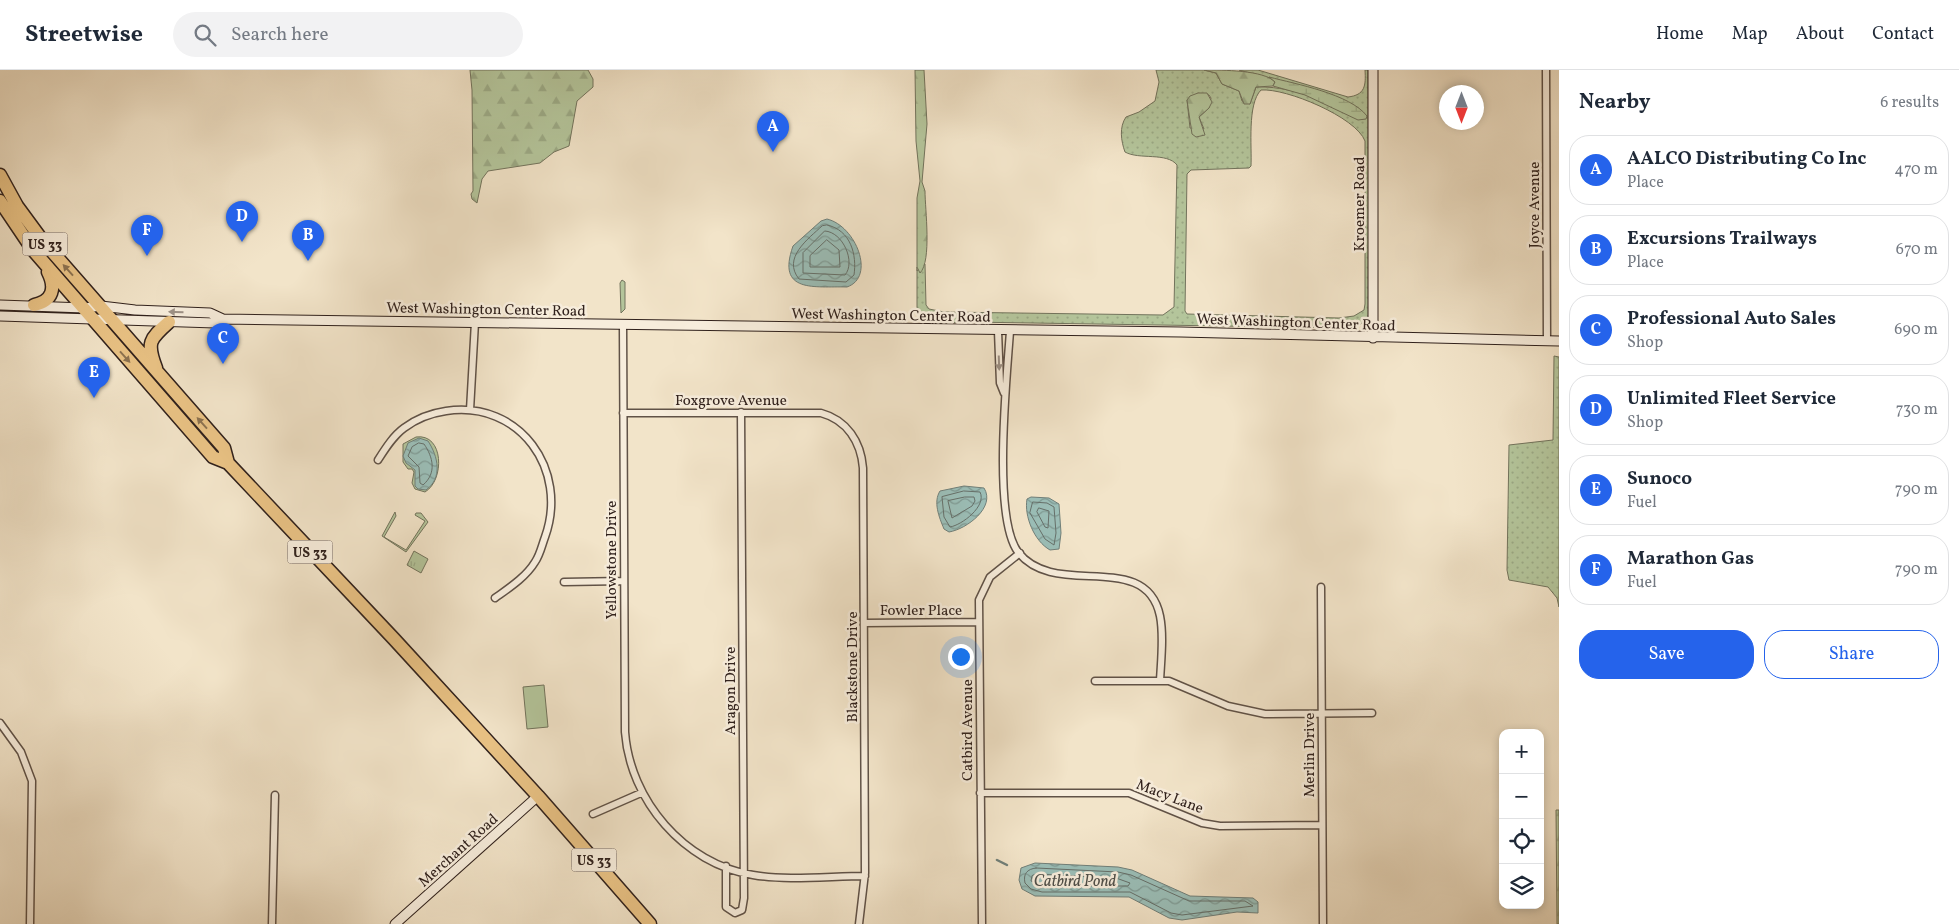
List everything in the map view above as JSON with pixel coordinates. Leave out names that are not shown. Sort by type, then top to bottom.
[{"type":"highway","name":"US 33","points":[[0,175],[17,206],[42,240],[101,306],[158,375],[224,448],[228,463]]},
{"type":"highway","name":"US 33","points":[[0,201],[43,261],[213,457],[228,463],[394,639],[538,796],[650,924]]},
{"type":"highway","points":[[34,305],[49,298],[53,290],[52,282],[43,261]]},
{"type":"highway","points":[[158,375],[149,345],[154,335],[169,322]]},
{"type":"main road","name":"Kroemer Road","points":[[1373,70],[1373,338]]},
{"type":"main road","name":"West Washington Center Road","points":[[0,305],[85,308],[101,306],[135,310],[210,313],[223,319],[1559,341]]},
{"type":"main road","name":"West Washington Center Road","points":[[0,316],[215,323],[223,319]]},
{"type":"main road","name":"Merchant Road","points":[[395,924],[538,796]]},
{"type":"street","name":"Joyce Avenue","points":[[1546,70],[1547,341]]},
{"type":"street","points":[[470,410],[475,322]]},
{"type":"street","name":"Yellowstone Drive","points":[[623,325],[626,744],[632,773],[642,793],[670,831],[697,852],[726,866],[743,873],[774,876],[865,876]]},
{"type":"street","points":[[998,331],[1000,383],[1004,393]]},
{"type":"street","points":[[1010,331],[1009,368],[1004,393],[1005,515],[1009,533],[1020,553],[1048,572],[1074,577],[1117,576],[1141,588],[1154,602],[1160,616],[1160,681]]},
{"type":"street","points":[[378,460],[388,444],[404,428],[420,418],[439,412],[470,410],[505,420],[529,439],[542,459],[549,479],[551,512],[548,528],[535,562],[517,582],[495,598]]},
{"type":"street","name":"Aragon Drive","points":[[726,866],[726,904],[731,913],[742,910],[743,873],[741,412]]},
{"type":"street","name":"Foxgrove Avenue","points":[[623,413],[820,412],[837,419]]},
{"type":"street","name":"Blackstone Drive","points":[[837,419],[857,441],[862,458],[865,876],[859,924]]},
{"type":"street","name":"Catbird Avenue","points":[[982,924],[980,600],[986,584],[997,570],[1020,553]]},
{"type":"street","points":[[564,582],[624,581]]},
{"type":"street","name":"Merlin Drive","points":[[1320,587],[1323,924]]},
{"type":"street","name":"Fowler Place","points":[[864,622],[979,622]]},
{"type":"street","points":[[1095,681],[1160,681],[1178,684],[1240,710],[1265,714],[1372,713]]},
{"type":"street","points":[[0,723],[21,752],[32,781],[30,924]]},
{"type":"street","points":[[593,814],[642,793]]},
{"type":"street","name":"Macy Lane","points":[[980,793],[1129,793],[1202,823],[1229,826],[1322,825]]},
{"type":"street","points":[[272,924],[275,795]]},
{"type":"green space","points":[[470,70],[588,70],[593,79],[593,87],[577,101],[569,146],[554,152],[540,163],[488,171],[482,179],[477,203],[472,199],[471,194],[473,191],[472,90]]},
{"type":"green space","points":[[915,70],[924,70],[927,124],[922,182],[925,191],[927,247],[924,267],[920,273],[917,267],[917,198],[920,181],[916,141]]},
{"type":"green space","points":[[1156,70],[1204,70],[1216,73],[1222,84],[1239,91],[1242,101],[1250,104],[1256,87],[1268,87],[1301,94],[1343,112],[1316,91],[1239,70],[1258,70],[1348,97],[1361,92],[1365,85],[1365,70],[1368,70],[1369,314],[1365,320],[1355,327],[968,322],[925,324],[924,316],[918,315],[917,271],[925,264],[926,305],[929,309],[944,312],[1163,315],[1174,307],[1177,165],[1160,157],[1138,156],[1125,152],[1121,134],[1122,125],[1126,117],[1139,112],[1155,101],[1159,82]],"holes":[[[1261,90],[1287,94],[1319,106],[1348,123],[1359,132],[1365,141],[1365,304],[1364,310],[1354,316],[1339,318],[1187,314],[1185,311],[1187,174],[1191,170],[1249,168],[1251,166],[1252,115],[1254,105]],[[1198,93],[1209,95],[1211,98],[1209,108],[1199,117],[1204,129],[1190,128],[1187,100]]]},
{"type":"green space","points":[[1204,70],[1252,73],[1270,78],[1275,82],[1273,86],[1256,87],[1250,104],[1244,104],[1239,91],[1222,84],[1216,73]]},
{"type":"green space","points":[[1269,77],[1336,96],[1359,108],[1367,116],[1366,119],[1358,120],[1305,95],[1273,86],[1275,82]]},
{"type":"green space","points":[[1198,93],[1207,93],[1212,102],[1209,108],[1199,117],[1205,135],[1196,137],[1192,134],[1187,100],[1190,96]]},
{"type":"green space","points":[[622,280],[625,282],[625,309],[621,313],[620,283]]},
{"type":"green space","points":[[1554,356],[1559,357],[1559,607],[1557,598],[1548,587],[1509,580],[1507,570],[1509,445],[1553,440]]},
{"type":"green space","points":[[416,437],[425,438],[432,442],[438,458],[436,478],[432,486],[425,492],[415,489],[412,483],[414,472],[412,469],[408,469],[403,462],[403,444]]},
{"type":"green space","points":[[395,512],[396,516],[384,537],[406,550],[425,521],[415,515],[416,513],[421,513],[428,522],[406,552],[382,536]]},
{"type":"green space","points":[[414,551],[428,559],[421,573],[407,565]]},
{"type":"green space","points":[[544,685],[548,727],[527,729],[523,687]]},
{"type":"green space","points":[[1556,810],[1559,810],[1559,924],[1557,924]]},
{"type":"water","points":[[827,219],[846,231],[854,241],[859,252],[860,273],[856,281],[847,287],[823,287],[802,284],[794,280],[790,273],[789,262],[793,246],[821,221]]},
{"type":"water","points":[[419,438],[428,441],[434,453],[437,467],[435,479],[426,490],[418,489],[415,486],[415,470],[406,463],[403,456],[408,443]]},
{"type":"water","points":[[964,486],[984,488],[987,495],[986,502],[978,516],[971,522],[964,527],[949,532],[944,529],[939,515],[938,495],[940,491]]},
{"type":"water","points":[[1031,497],[1049,498],[1059,504],[1061,533],[1059,549],[1050,550],[1044,546],[1031,528],[1026,506],[1027,499]]},
{"type":"water","name":"Catbird Pond","points":[[1035,863],[1118,867],[1132,870],[1190,896],[1253,898],[1258,902],[1258,913],[1237,912],[1182,920],[1169,918],[1129,897],[1035,896],[1022,889],[1019,880],[1021,868]]},
{"type":"waterway","points":[[997,860],[1007,865]]},
{"type":"place","name":"AALCO Distributing Co Inc","points":[[773,152]]},
{"type":"place","name":"Unlimited Fleet Service","points":[[242,242]]},
{"type":"place","name":"Marathon Gas","points":[[147,256]]},
{"type":"place","name":"Excursions Trailways","points":[[308,261]]},
{"type":"place","name":"Professional Auto Sales","points":[[223,364]]},
{"type":"place","name":"Sunoco","points":[[94,398]]}]
